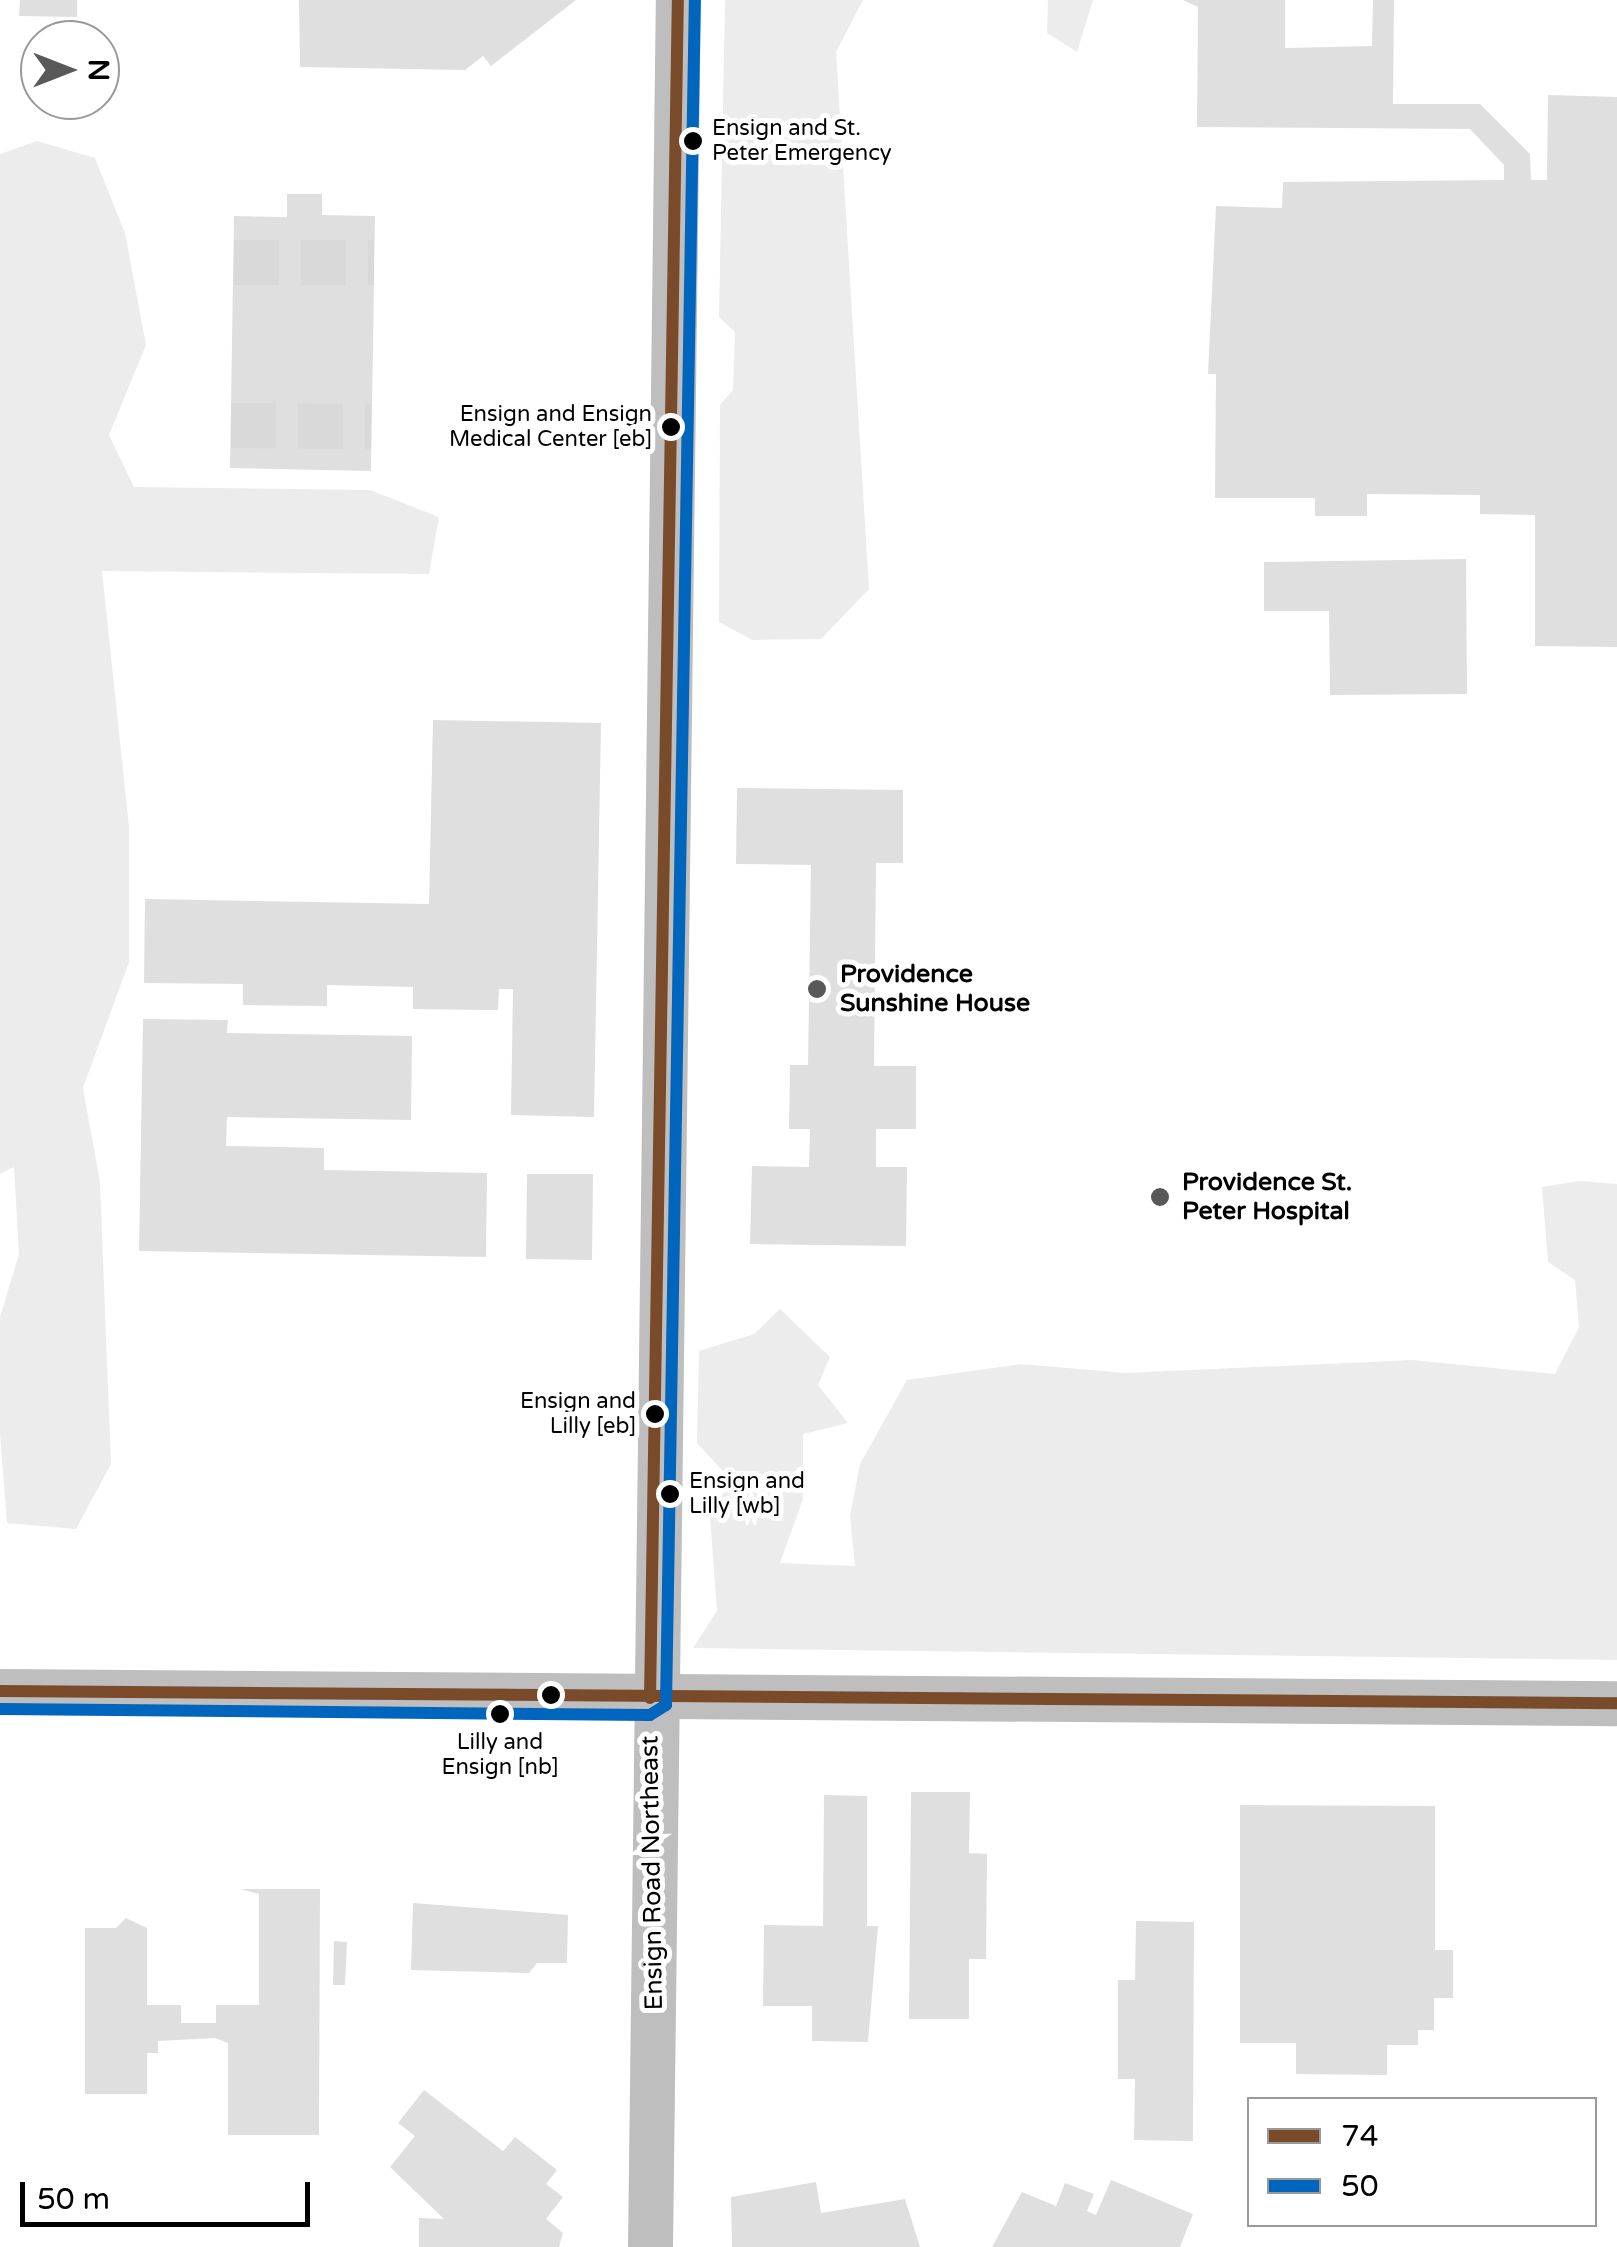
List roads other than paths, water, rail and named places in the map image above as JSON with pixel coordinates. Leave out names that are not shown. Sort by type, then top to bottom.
[{"type":"street","name":"Ensign Road Northeast","points":[[650,2247],[650,1698],[678,0]]},
{"type":"street","points":[[0,1691],[1617,1703]]},
{"type":"tunnel","points":[[234,262],[374,262]]},
{"type":"tunnel","points":[[231,425],[371,426]]},
{"type":"place","name":"Ensign and St. Peter Emergency","points":[[693,141]]},
{"type":"place","name":"Ensign and Ensign Medical Center [eb]","points":[[671,427]]},
{"type":"place","name":"Providence Sunshine House","points":[[817,989]]},
{"type":"place","name":"Providence St. Peter Hospital","points":[[1160,1197]]},
{"type":"place","name":"Ensign and Lilly [eb]","points":[[655,1414]]},
{"type":"place","name":"Ensign and Lilly [wb]","points":[[670,1494]]},
{"type":"place","name":"Lilly and Ensign [nb]","points":[[500,1714]]}]
